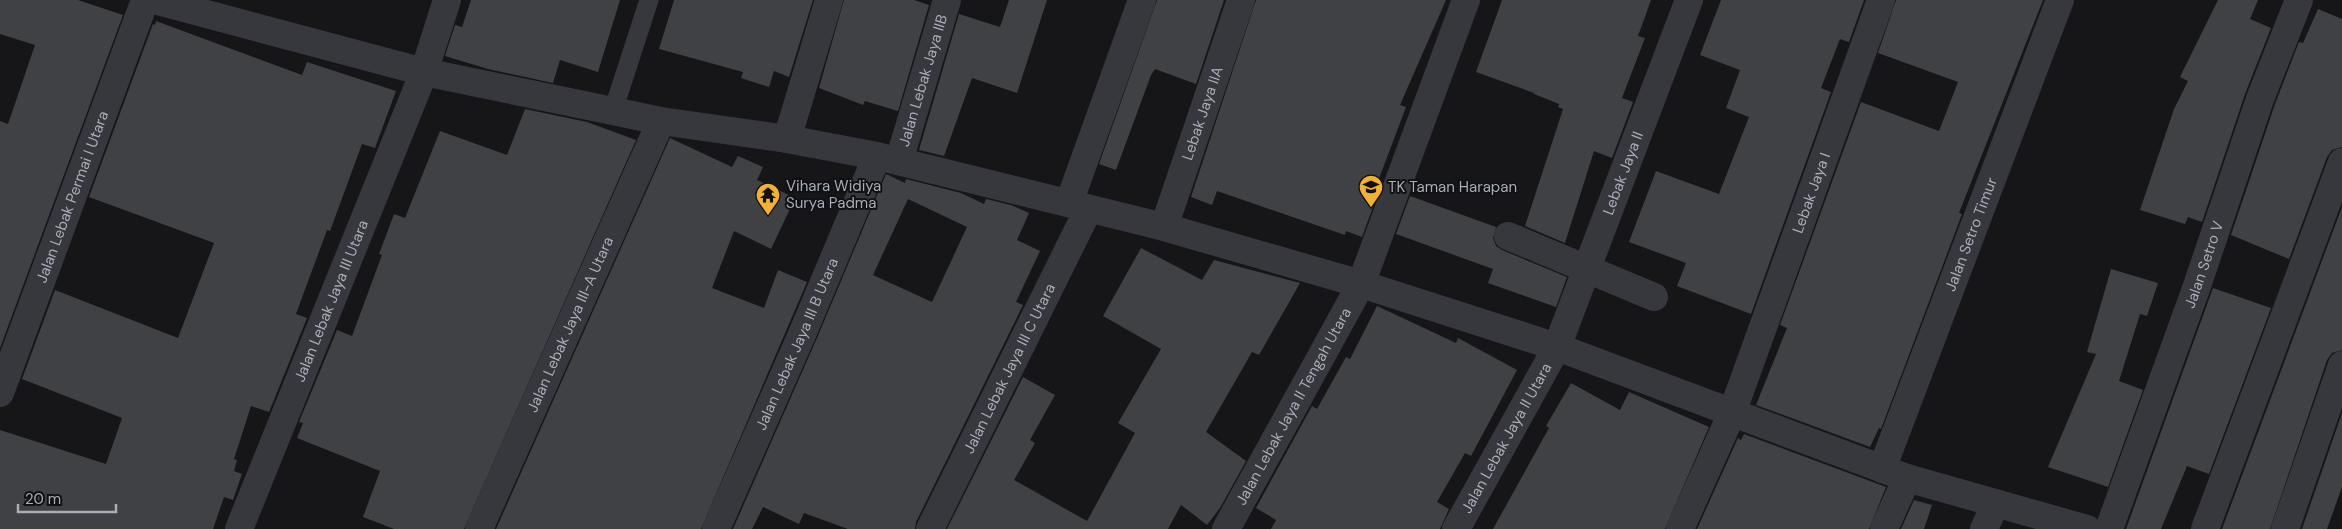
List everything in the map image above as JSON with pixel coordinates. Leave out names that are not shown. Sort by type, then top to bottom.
[{"type":"street","name":"Jalan Lebak Permai I Utara","points":[[0,393],[145,0]]},
{"type":"street","points":[[154,0],[193,5],[424,72],[661,121],[788,139],[888,158],[1164,227],[1361,284],[1557,347],[1894,474],[1990,517],[2081,528]]},
{"type":"street","name":"Jalan Lebak Jaya III Utara","points":[[239,529],[424,72],[447,0]]},
{"type":"street","points":[[788,139],[829,0]]},
{"type":"street","name":"Jalan Lebak Jaya IIB","points":[[888,158],[947,0]]},
{"type":"street","name":"Jalan Lebak Jaya III C Utara","points":[[930,529],[1079,206],[1142,0]]},
{"type":"street","name":"Lebak Jaya IIA","points":[[1164,227],[1242,0]]},
{"type":"street","name":"Jalan Lebak Jaya II Tengah Utara","points":[[1226,529],[1361,284],[1466,0]]},
{"type":"street","name":"Lebak Jaya II","points":[[1557,347],[1689,0]]},
{"type":"street","name":"Lebak Jaya I","points":[[1680,529],[1732,413],[1881,0]]},
{"type":"street","name":"Jalan Setro Timur","points":[[1884,529],[1894,474],[2060,0]]},
{"type":"street","name":"Jalan Setro V","points":[[2109,529],[2198,283],[2260,99],[2299,0]]},
{"type":"street","name":"Jalan Lebak Jaya III-A Utara","points":[[478,529],[661,121]]},
{"type":"street","name":"Jalan Lebak Jaya III B Utara","points":[[716,529],[803,332],[888,158]]},
{"type":"street","points":[[2205,529],[2342,162]]},
{"type":"street","points":[[1508,236],[1654,297]]},
{"type":"street","name":"Jalan Lebak Jaya II Utara","points":[[1456,529],[1557,347]]},
{"type":"street","points":[[2284,529],[2342,365]]},
{"type":"lane","points":[[613,110],[650,0]]},
{"type":"building","points":[[0,0],[78,0],[123,15],[0,348],[0,121],[8,124],[35,45],[0,34]]},
{"type":"building","points":[[471,0],[620,0],[598,72],[560,60],[553,83],[488,69],[445,56],[455,25],[462,27]]},
{"type":"building","points":[[674,0],[813,0],[789,77],[774,71],[769,87],[741,78],[743,72],[659,49]]},
{"type":"building","points":[[844,0],[914,0],[929,5],[898,111],[865,101],[863,105],[819,88]]},
{"type":"building","points":[[1009,0],[1047,0],[1017,93],[972,78],[944,156],[919,150],[959,14],[1000,27]]},
{"type":"building","points":[[1157,0],[1224,0],[1196,84],[1155,69],[1151,75],[1116,170],[1099,164]]},
{"type":"building","points":[[1256,0],[1446,0],[1400,105],[1406,107],[1377,184],[1381,185],[1362,237],[1346,231],[1345,235],[1217,191],[1212,205],[1191,197]]},
{"type":"building","points":[[1502,0],[1651,0],[1638,36],[1645,38],[1622,98],[1633,102],[1612,158],[1594,151],[1565,243],[1525,226],[1563,109],[1558,107],[1559,104],[1534,93],[1476,72]]},
{"type":"building","points":[[1721,0],[1864,0],[1849,42],[1840,39],[1821,88],[1831,92],[1751,314],[1677,286],[1686,263],[1629,242],[1656,171],[1719,194],[1749,117],[1726,108],[1740,70],[1700,55]]},
{"type":"building","points":[[1896,0],[2043,0],[1959,213],[1962,214],[1881,429],[1879,428],[1870,447],[1756,405],[1787,328],[1780,325],[1861,102],[1939,131],[1958,82],[1878,53]]},
{"type":"building","points":[[2218,0],[2258,0],[2250,19],[2271,28],[2245,94],[2202,222],[2188,217],[2185,224],[2140,210],[2174,109],[2188,81],[2180,77]]},
{"type":"building","points":[[2318,9],[2342,19],[2342,147],[2332,150],[2327,157],[2289,259],[2231,235],[2275,104],[2299,42],[2303,43]]},
{"type":"building","points":[[156,21],[302,75],[307,62],[396,91],[375,148],[362,144],[330,231],[327,230],[296,314],[307,318],[269,412],[251,406],[234,459],[237,460],[234,471],[242,474],[233,500],[224,497],[213,529],[0,529],[0,430],[106,464],[122,418],[22,379],[55,290],[178,338],[214,243],[89,197],[153,24],[155,25]]},
{"type":"building","points":[[525,109],[587,122],[636,140],[464,529],[394,529],[363,517],[380,471],[297,438],[303,423],[299,422],[337,330],[352,336],[382,255],[379,254],[394,214],[405,218],[440,131],[507,155]]},
{"type":"building","points":[[670,138],[732,167],[738,156],[763,167],[757,180],[795,198],[771,249],[734,231],[712,288],[764,308],[778,270],[807,282],[701,529],[496,529]]},
{"type":"building","points":[[886,174],[905,183],[906,179],[961,193],[984,204],[986,199],[1011,205],[1029,213],[1017,240],[1040,251],[1016,302],[1023,305],[916,522],[915,529],[848,529],[804,513],[799,524],[763,507],[752,529],[733,529],[817,338]],"holes":[[[908,199],[967,227],[932,302],[873,275]]]},
{"type":"building","points":[[1410,196],[1496,227],[1493,238],[1496,246],[1567,277],[1556,307],[1488,283],[1493,269],[1396,234]]},
{"type":"building","points":[[2342,207],[2342,350],[2332,353],[2327,360],[2270,529],[2222,529]]},
{"type":"building","points":[[1141,248],[1202,280],[1214,260],[1300,283],[1259,355],[1252,352],[1206,432],[1246,461],[1220,508],[1207,525],[1181,505],[1168,529],[947,529],[1023,377],[1055,395],[1030,440],[1035,443],[1014,480],[1087,521],[1135,433],[1118,423],[1161,349],[1103,316]]},
{"type":"building","points":[[2111,269],[2158,283],[2147,316],[2140,314],[2119,381],[2143,390],[2108,487],[2048,467],[2096,354],[2087,352]]},
{"type":"building","points":[[2213,288],[2271,308],[2209,474],[2187,466],[2161,529],[2126,529]]},
{"type":"building","points":[[1377,306],[1456,343],[1458,338],[1517,370],[1471,456],[1465,453],[1437,502],[1449,509],[1440,529],[1271,529],[1276,520],[1256,508],[1312,406],[1317,409],[1346,357],[1350,359]]},
{"type":"building","points":[[1571,383],[1620,410],[1629,392],[1709,427],[1665,529],[1493,529],[1549,428],[1546,426]]},
{"type":"building","points":[[2342,413],[2342,487],[2327,529],[2302,529]]},
{"type":"building","points":[[1744,434],[1886,487],[1869,529],[1697,529],[1738,438],[1741,440]]},
{"type":"building","points":[[1914,500],[1932,505],[1924,529],[1901,529]]},
{"type":"place","name":"TK Taman Harapan","points":[[1371,208]]},
{"type":"place","name":"Vihara Widiya Surya Padma","points":[[768,216]]}]
